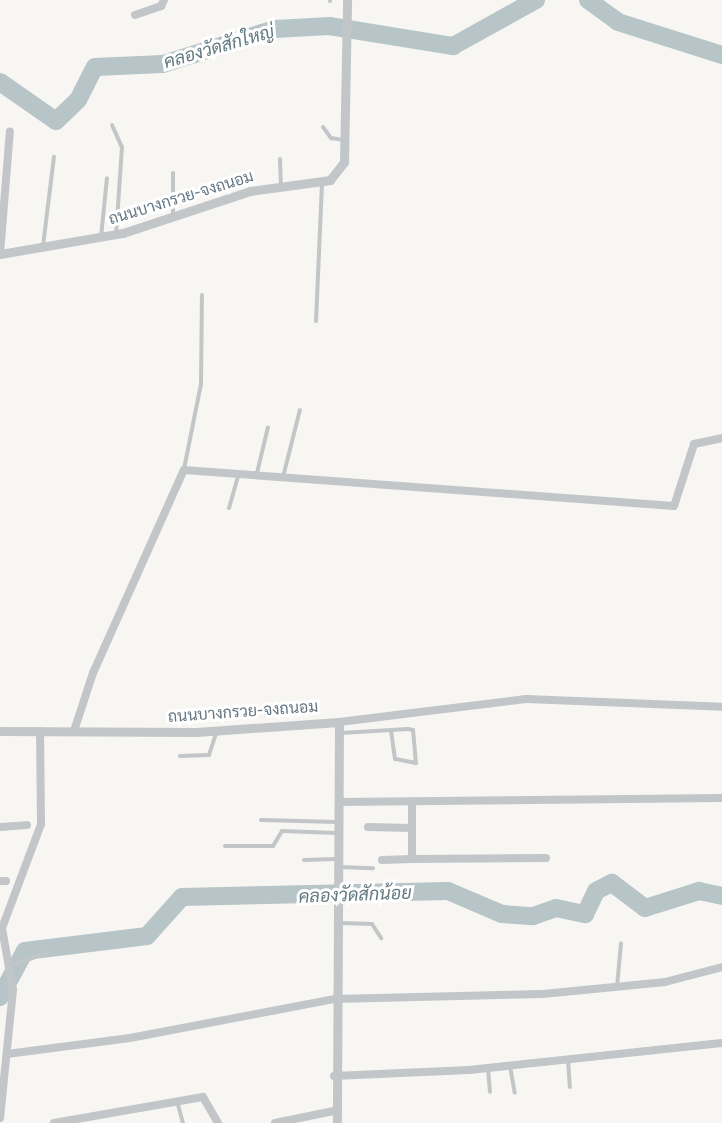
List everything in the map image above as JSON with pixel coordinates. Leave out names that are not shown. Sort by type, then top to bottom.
[{"type":"street","points":[[135,15],[161,6],[164,0]]},
{"type":"street","points":[[322,182],[344,162],[347,0]]},
{"type":"street","points":[[0,254],[10,131]]},
{"type":"street","name":"ถนนบางกรวย-จงถนอม","points":[[0,254],[116,235],[238,194],[281,186],[322,182]]},
{"type":"street","points":[[74,731],[89,682],[183,470],[282,481],[674,506],[694,444],[722,438]]},
{"type":"street","points":[[339,722],[526,699],[722,707]]},
{"type":"street","name":"ถนนบางกรวย-จงถนอม","points":[[0,730],[218,731],[339,722],[334,1076],[334,1111],[337,1123]]},
{"type":"street","points":[[0,1118],[7,1054],[4,1044],[13,990],[13,965],[2,928],[41,824],[40,731]]},
{"type":"street","points":[[339,802],[722,798]]},
{"type":"street","points":[[412,802],[412,859]]},
{"type":"street","points":[[0,827],[27,825]]},
{"type":"street","points":[[368,827],[412,828]]},
{"type":"street","points":[[382,860],[546,858]]},
{"type":"street","points":[[7,1054],[130,1038],[335,999],[617,987],[722,967]]},
{"type":"street","points":[[334,1076],[488,1069],[722,1043]]},
{"type":"street","points":[[54,1123],[177,1101],[208,1099],[218,1123]]},
{"type":"street","points":[[275,1123],[334,1111]]},
{"type":"lane","points":[[112,125],[122,147],[116,235]]},
{"type":"lane","points":[[323,127],[331,138],[344,140]]},
{"type":"lane","points":[[43,247],[54,157]]},
{"type":"lane","points":[[280,159],[281,186]]},
{"type":"lane","points":[[173,173],[173,216]]},
{"type":"lane","points":[[101,238],[107,178]]},
{"type":"lane","points":[[316,321],[322,182]]},
{"type":"lane","points":[[183,470],[201,384],[202,295]]},
{"type":"lane","points":[[282,481],[300,410]]},
{"type":"lane","points":[[256,477],[268,427]]},
{"type":"lane","points":[[229,508],[238,476]]},
{"type":"lane","points":[[340,733],[391,730],[416,734],[416,763],[395,759],[391,730]]},
{"type":"lane","points":[[180,756],[209,755],[218,731]]},
{"type":"lane","points":[[261,820],[337,822]]},
{"type":"lane","points":[[225,846],[273,846],[282,831],[337,833]]},
{"type":"lane","points":[[304,860],[373,868]]},
{"type":"lane","points":[[336,923],[367,922],[381,938]]},
{"type":"lane","points":[[617,987],[621,943]]},
{"type":"lane","points":[[13,965],[49,952]]},
{"type":"lane","points":[[568,1060],[570,1088]]},
{"type":"lane","points":[[510,1066],[515,1094]]},
{"type":"lane","points":[[488,1069],[490,1092]]},
{"type":"lane","points":[[177,1101],[183,1123]]},
{"type":"waterway","name":"คลองวัดสักใหญ่","points":[[0,82],[56,121],[78,100],[95,67],[163,64],[275,29],[329,26],[453,46],[536,0]]},
{"type":"waterway","name":"คลองวัดสักใหญ่","points":[[588,0],[618,22],[722,55]]},
{"type":"waterway","name":"คลองวัดสักน้อย","points":[[0,997],[25,951],[147,936],[182,897],[448,891],[502,914],[533,916],[556,908],[585,914],[596,891],[612,883],[645,908],[699,891],[722,896]]}]
